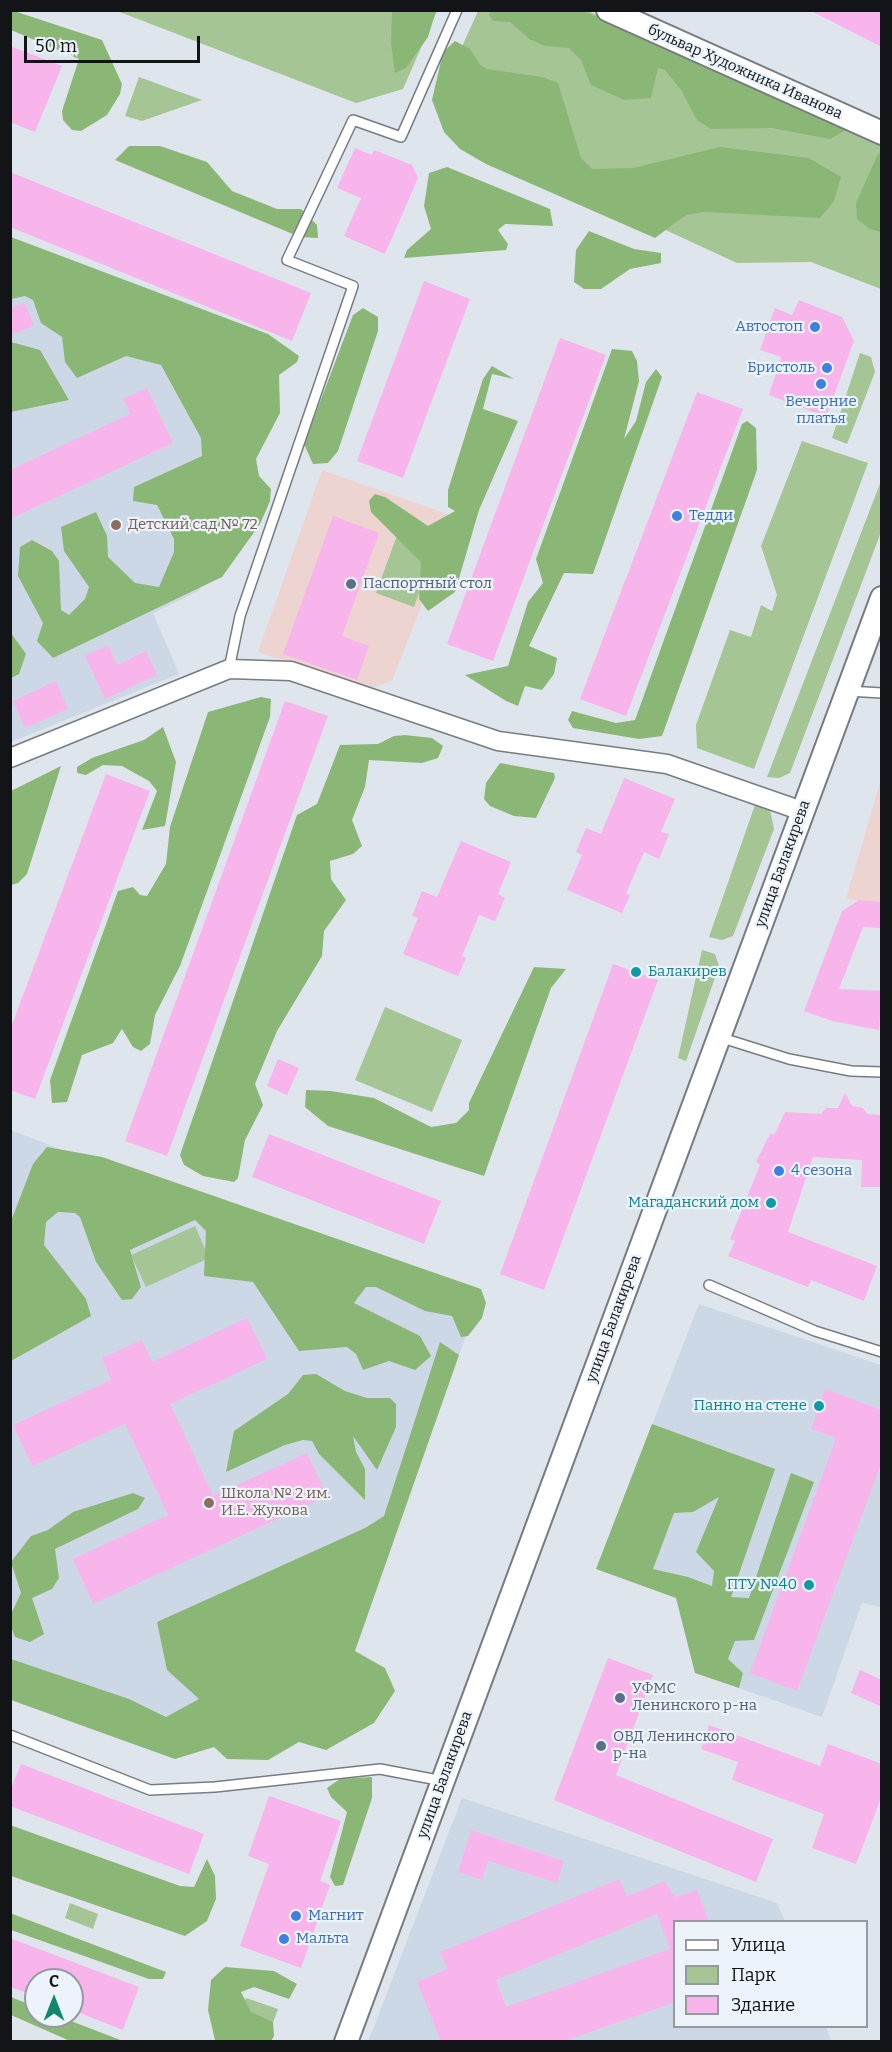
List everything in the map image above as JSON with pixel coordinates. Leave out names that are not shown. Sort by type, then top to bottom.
[{"type":"street","name":"бульвар Художника Иванова","points":[[608,10],[638,17],[882,133]]},
{"type":"street","name":"улица Балакирева","points":[[346,2042],[882,598]]},
{"type":"street","points":[[10,758],[229,669],[291,671],[498,741],[667,764],[802,811]]},
{"type":"lane","points":[[229,669],[240,616],[353,286],[287,260],[353,120],[401,136],[457,10]]},
{"type":"lane","points":[[846,690],[882,693]]},
{"type":"lane","points":[[719,1037],[798,1061],[851,1071],[882,1072]]},
{"type":"lane","points":[[710,1286],[815,1331],[882,1352]]},
{"type":"lane","points":[[10,1735],[150,1790],[215,1787],[380,1769],[443,1781]]},
{"type":"shaded area","name":"Детский сад № 72","points":[[11,273],[270,389],[199,591],[153,613],[179,674],[11,742]]},
{"type":"shaded area","points":[[322,470],[456,517],[392,681],[369,689],[258,652]]},
{"type":"shaded area","points":[[881,779],[881,902],[846,899]]},
{"type":"shaded area","name":"Школа № 2 им. И.Е. Жукова","points":[[11,1130],[475,1310],[333,1711],[175,1759],[11,1700]]},
{"type":"shaded area","points":[[699,1304],[881,1365],[881,1607],[862,1603],[822,1717],[695,1673],[677,1598],[596,1569]]},
{"type":"shaded area","points":[[462,1798],[777,1903],[785,1920],[673,1920],[673,2028],[826,2028],[831,2041],[368,2042]]},
{"type":"green space","points":[[11,10],[102,40],[122,84],[120,94],[107,115],[81,131],[72,130],[63,120],[62,111],[79,59],[11,30]]},
{"type":"green space","points":[[491,10],[583,11],[845,123],[844,131],[830,139],[772,128],[711,129],[697,120],[681,90],[665,70],[658,68],[651,98],[624,100],[591,85],[581,60],[569,48],[545,46],[529,39],[510,22],[493,21],[489,15]]},
{"type":"green space","points":[[117,11],[437,11],[403,89],[356,103]]},
{"type":"green space","points":[[392,11],[436,11],[428,37],[406,68],[395,73],[391,44]]},
{"type":"green space","points":[[478,11],[588,11],[881,144],[881,289],[811,262],[737,263],[479,144],[442,91]]},
{"type":"green space","points":[[455,41],[470,49],[480,65],[487,69],[542,77],[558,83],[581,158],[592,169],[633,168],[720,147],[809,158],[841,177],[834,201],[820,218],[704,212],[686,215],[655,238],[486,164],[460,149],[444,132],[432,100],[443,52]]},
{"type":"green space","points":[[139,77],[202,100],[142,121],[125,116]]},
{"type":"green space","points":[[129,146],[160,146],[207,162],[232,191],[277,209],[301,209],[317,225],[318,238],[300,237],[115,160]]},
{"type":"green space","points":[[881,153],[881,232],[870,229],[857,219],[856,203],[878,154]]},
{"type":"green space","points":[[447,167],[550,209],[553,226],[505,224],[498,230],[508,244],[506,250],[404,258],[407,250],[431,229],[424,206],[429,173]]},
{"type":"green space","points":[[589,231],[634,249],[661,253],[661,263],[630,269],[601,289],[584,289],[574,282],[576,250]]},
{"type":"green space","points":[[11,237],[268,334],[299,356],[297,362],[279,375],[280,413],[256,459],[259,476],[271,489],[270,501],[260,524],[222,577],[53,658],[37,641],[43,623],[18,576],[20,547],[32,540],[52,551],[59,561],[61,610],[69,615],[85,599],[89,587],[64,551],[61,527],[96,512],[107,536],[108,557],[135,583],[159,587],[174,552],[174,539],[157,505],[133,501],[134,487],[202,456],[201,438],[161,365],[126,356],[77,378],[65,362],[62,337],[41,323],[33,300],[25,296],[11,299]]},
{"type":"green space","points":[[363,308],[378,317],[378,331],[338,451],[328,463],[313,464],[304,444],[353,315]]},
{"type":"green space","points":[[11,342],[40,350],[69,400],[11,412]]},
{"type":"green space","points":[[612,349],[632,351],[637,361],[639,381],[624,439],[636,421],[646,382],[656,369],[662,377],[593,574],[564,573],[529,646],[557,658],[554,674],[542,690],[525,686],[518,706],[465,675],[508,666],[528,602],[543,583],[536,559]]},
{"type":"green space","points":[[860,353],[871,357],[875,372],[847,444],[832,438]]},
{"type":"green space","points":[[492,366],[514,379],[492,374],[483,409],[518,421],[479,510],[455,592],[428,611],[419,599],[421,562],[371,512],[369,501],[375,494],[385,497],[428,526],[455,511],[448,507],[448,490],[483,379]]},
{"type":"green space","points":[[747,421],[756,428],[757,470],[662,736],[639,739],[573,728],[568,720],[572,711],[616,723],[635,720],[742,424]]},
{"type":"green space","points":[[802,441],[868,463],[754,769],[697,748],[696,725],[730,630],[751,637],[761,605],[772,611],[777,595],[761,546]]},
{"type":"green space","points":[[881,481],[881,532],[790,773],[779,778],[767,777]]},
{"type":"green space","points":[[399,530],[437,544],[414,607],[376,593]]},
{"type":"green space","points":[[11,633],[26,654],[19,674],[11,678]]},
{"type":"green space","points":[[261,697],[271,699],[270,717],[180,966],[155,1015],[150,1044],[141,1051],[133,1047],[122,1029],[113,1043],[82,1055],[67,1102],[52,1103],[50,1080],[118,891],[133,887],[140,895],[147,896],[166,864],[170,827],[208,712]]},
{"type":"green space","points":[[163,727],[176,762],[165,826],[142,830],[157,791],[149,781],[122,766],[103,765],[86,775],[77,773],[77,767],[92,758],[144,740]]},
{"type":"green space","points":[[394,736],[432,738],[443,746],[438,758],[422,763],[369,760],[365,787],[352,820],[362,846],[353,854],[330,861],[331,879],[346,900],[324,931],[322,956],[277,1031],[255,1084],[263,1105],[245,1140],[238,1178],[234,1182],[203,1176],[184,1165],[180,1155],[297,815],[317,804],[340,745],[378,744]]},
{"type":"green space","points":[[500,763],[554,773],[555,778],[536,818],[514,816],[490,806],[484,799],[486,783]]},
{"type":"green space","points":[[61,766],[27,874],[18,883],[11,885],[11,791]]},
{"type":"green space","points":[[757,799],[769,805],[774,829],[733,936],[722,940],[709,937]]},
{"type":"green space","points":[[702,950],[715,954],[719,966],[686,1061],[678,1058]]},
{"type":"green space","points":[[534,967],[566,969],[551,988],[484,1176],[328,1126],[305,1107],[306,1090],[331,1091],[374,1098],[431,1127],[456,1123],[469,1110],[469,1103]]},
{"type":"green space","points":[[385,1007],[462,1040],[432,1112],[355,1080]]},
{"type":"green space","points":[[47,1147],[102,1157],[481,1289],[486,1303],[482,1318],[468,1336],[461,1337],[452,1316],[425,1311],[376,1287],[366,1287],[354,1303],[420,1336],[431,1356],[415,1370],[389,1361],[363,1370],[356,1354],[347,1347],[299,1351],[253,1282],[204,1276],[206,1231],[195,1220],[130,1250],[141,1287],[132,1299],[122,1300],[96,1262],[80,1217],[75,1213],[58,1212],[46,1222],[44,1245],[86,1299],[91,1316],[11,1361],[11,1221],[33,1164]]},
{"type":"green space","points":[[195,1226],[209,1258],[146,1287],[131,1255]]},
{"type":"green space","points":[[440,1342],[459,1355],[355,1651],[385,1668],[395,1691],[374,1723],[326,1750],[299,1742],[268,1760],[227,1759],[214,1747],[175,1759],[11,1700],[11,1659],[129,1699],[166,1717],[199,1699],[167,1670],[157,1622],[365,1528],[384,1516]]},
{"type":"green space","points":[[316,1374],[345,1391],[367,1398],[390,1398],[396,1404],[396,1427],[377,1470],[353,1436],[356,1452],[365,1469],[365,1500],[319,1454],[312,1441],[303,1440],[285,1445],[226,1472],[234,1431],[288,1394],[303,1375]]},
{"type":"green space","points":[[652,1424],[775,1469],[731,1597],[749,1598],[791,1473],[814,1482],[754,1640],[735,1641],[728,1659],[743,1673],[739,1688],[695,1673],[676,1598],[596,1569]],"holes":[[[719,1497],[696,1552],[714,1571],[712,1586],[688,1577],[653,1569],[674,1513],[693,1512]]]},
{"type":"green space","points":[[133,1493],[145,1498],[138,1509],[55,1549],[59,1578],[52,1589],[32,1598],[44,1634],[30,1642],[15,1637],[11,1626],[11,1614],[21,1593],[11,1562],[31,1536],[48,1530],[73,1512]]},
{"type":"green space","points":[[372,1777],[372,1798],[343,1885],[335,1886],[330,1877],[347,1812],[331,1797],[327,1788],[340,1779]]},
{"type":"green space","points":[[10,1825],[180,1886],[194,1887],[207,1859],[215,1876],[216,1899],[207,1921],[185,1936],[11,1876]]},
{"type":"green space","points":[[70,1903],[98,1914],[93,1929],[65,1918]]},
{"type":"green space","points":[[10,1913],[166,1972],[163,1979],[149,1979],[11,1930]]},
{"type":"green space","points":[[225,1967],[274,1971],[297,1984],[289,1999],[254,1987],[241,1992],[251,2012],[273,2022],[274,2036],[271,2041],[215,2040],[208,2010],[211,1980]]},
{"type":"green space","points":[[11,1997],[24,2002],[24,2021],[11,2015]]},
{"type":"green space","points":[[246,1998],[278,2009],[266,2041],[230,2042]]},
{"type":"green space","points":[[84,2026],[123,2041],[70,2041],[40,2028],[84,2028]]},
{"type":"building","points":[[809,10],[882,10],[882,47]]},
{"type":"building","points":[[10,46],[62,66],[35,132],[10,122]]},
{"type":"building","points":[[355,148],[372,155],[374,150],[412,165],[418,178],[385,254],[344,236],[361,198],[337,188]]},
{"type":"building","points":[[10,172],[311,293],[292,341],[10,227]]},
{"type":"building","points":[[424,281],[470,299],[403,478],[357,461]]},
{"type":"building","points":[[799,300],[842,317],[854,341],[826,417],[769,395],[781,357],[760,350],[775,308],[792,315]]},
{"type":"building","points":[[25,303],[34,326],[10,335],[10,308]]},
{"type":"building","points":[[560,338],[606,355],[493,661],[447,644]]},
{"type":"building","points":[[147,388],[173,443],[10,519],[10,470],[130,414],[123,399]]},
{"type":"building","points":[[697,392],[743,409],[626,716],[580,699]]},
{"type":"building","points":[[333,516],[379,533],[342,636],[369,646],[357,680],[283,654]]},
{"type":"building","points":[[108,645],[117,665],[146,651],[157,675],[105,699],[85,656]]},
{"type":"building","points":[[56,681],[68,709],[25,728],[13,701]]},
{"type":"building","points":[[285,701],[328,716],[167,1156],[125,1141]]},
{"type":"building","points":[[106,774],[150,791],[35,1099],[10,1090],[10,1030]]},
{"type":"building","points":[[624,778],[675,799],[661,832],[669,834],[659,859],[644,852],[626,894],[630,895],[622,913],[567,890],[582,855],[576,852],[586,828],[601,834]]},
{"type":"building","points":[[461,841],[511,862],[498,894],[505,898],[495,921],[479,915],[462,956],[466,958],[458,976],[403,954],[418,918],[412,916],[422,891],[437,897]]},
{"type":"building","points":[[859,900],[882,902],[882,928],[863,927],[839,989],[882,991],[879,1030],[832,1021],[804,1011],[842,911]]},
{"type":"building","points":[[613,964],[658,980],[544,1290],[500,1274]]},
{"type":"building","points":[[278,1059],[299,1068],[287,1095],[267,1086]]},
{"type":"building","name":"Магаданский дом","points":[[845,1093],[852,1106],[863,1108],[867,1114],[882,1115],[882,1187],[861,1187],[862,1160],[813,1157],[788,1232],[877,1266],[864,1301],[811,1280],[808,1287],[728,1256],[735,1241],[730,1239],[760,1165],[756,1162],[770,1134],[775,1134],[785,1112],[821,1114],[826,1108],[838,1108]]},
{"type":"building","points":[[269,1134],[441,1201],[424,1244],[252,1177]]},
{"type":"building","points":[[247,1318],[267,1359],[170,1404],[213,1496],[307,1453],[327,1496],[93,1604],[73,1559],[168,1515],[125,1424],[32,1466],[13,1425],[111,1380],[102,1358],[142,1340],[152,1362]]},
{"type":"building","name":"ПТУ №40","points":[[825,1389],[882,1410],[882,1461],[797,1691],[750,1673],[836,1438],[811,1429]]},
{"type":"building","points":[[608,1658],[653,1675],[616,1775],[773,1839],[756,1882],[554,1800]]},
{"type":"building","points":[[860,1670],[882,1680],[882,1707],[851,1693]]},
{"type":"building","points":[[709,1725],[820,1766],[828,1744],[882,1764],[882,1795],[856,1864],[812,1848],[824,1814],[732,1780],[738,1762],[701,1749]]},
{"type":"building","points":[[21,1764],[204,1834],[189,1874],[10,1806],[10,1791]]},
{"type":"building","points":[[269,1796],[341,1821],[320,1881],[330,1885],[301,1968],[240,1946],[269,1864],[248,1856]]},
{"type":"building","points":[[471,1830],[564,1861],[557,1883],[488,1861],[482,1880],[458,1872]]},
{"type":"building","points":[[619,1879],[627,1896],[665,1881],[675,1897],[697,1890],[708,1920],[673,1920],[673,2003],[562,2042],[441,2042],[417,1982],[447,1969],[440,1952]],"holes":[[[657,1914],[670,1949],[506,2007],[496,1980]]]},
{"type":"building","points":[[10,1938],[139,1987],[123,2030],[84,2015],[84,1968],[24,1968],[24,1992],[10,1987]]},
{"type":"place","name":"Автостоп","points":[[815,327]]},
{"type":"place","name":"Бристоль","points":[[827,368]]},
{"type":"place","name":"Вечерние платья","points":[[821,384]]},
{"type":"place","name":"Тедди","points":[[677,516]]},
{"type":"place","name":"Детский сад № 72","points":[[116,525]]},
{"type":"place","name":"Паспортный стол","points":[[351,584]]},
{"type":"place","name":"Балакирев","points":[[636,972]]},
{"type":"place","name":"4 сезона","points":[[779,1171]]},
{"type":"place","name":"Магаданский дом","points":[[771,1203]]},
{"type":"place","name":"Панно на стене","points":[[819,1406]]},
{"type":"place","name":"Школа № 2 им. И.Е. Жукова","points":[[209,1503]]},
{"type":"place","name":"ПТУ №40","points":[[809,1585]]},
{"type":"place","name":"УФМС Ленинского р-на","points":[[620,1698]]},
{"type":"place","name":"ОВД Ленинского р-на","points":[[601,1746]]},
{"type":"place","name":"Магнит","points":[[296,1916]]},
{"type":"place","name":"Мальта","points":[[284,1939]]}]
